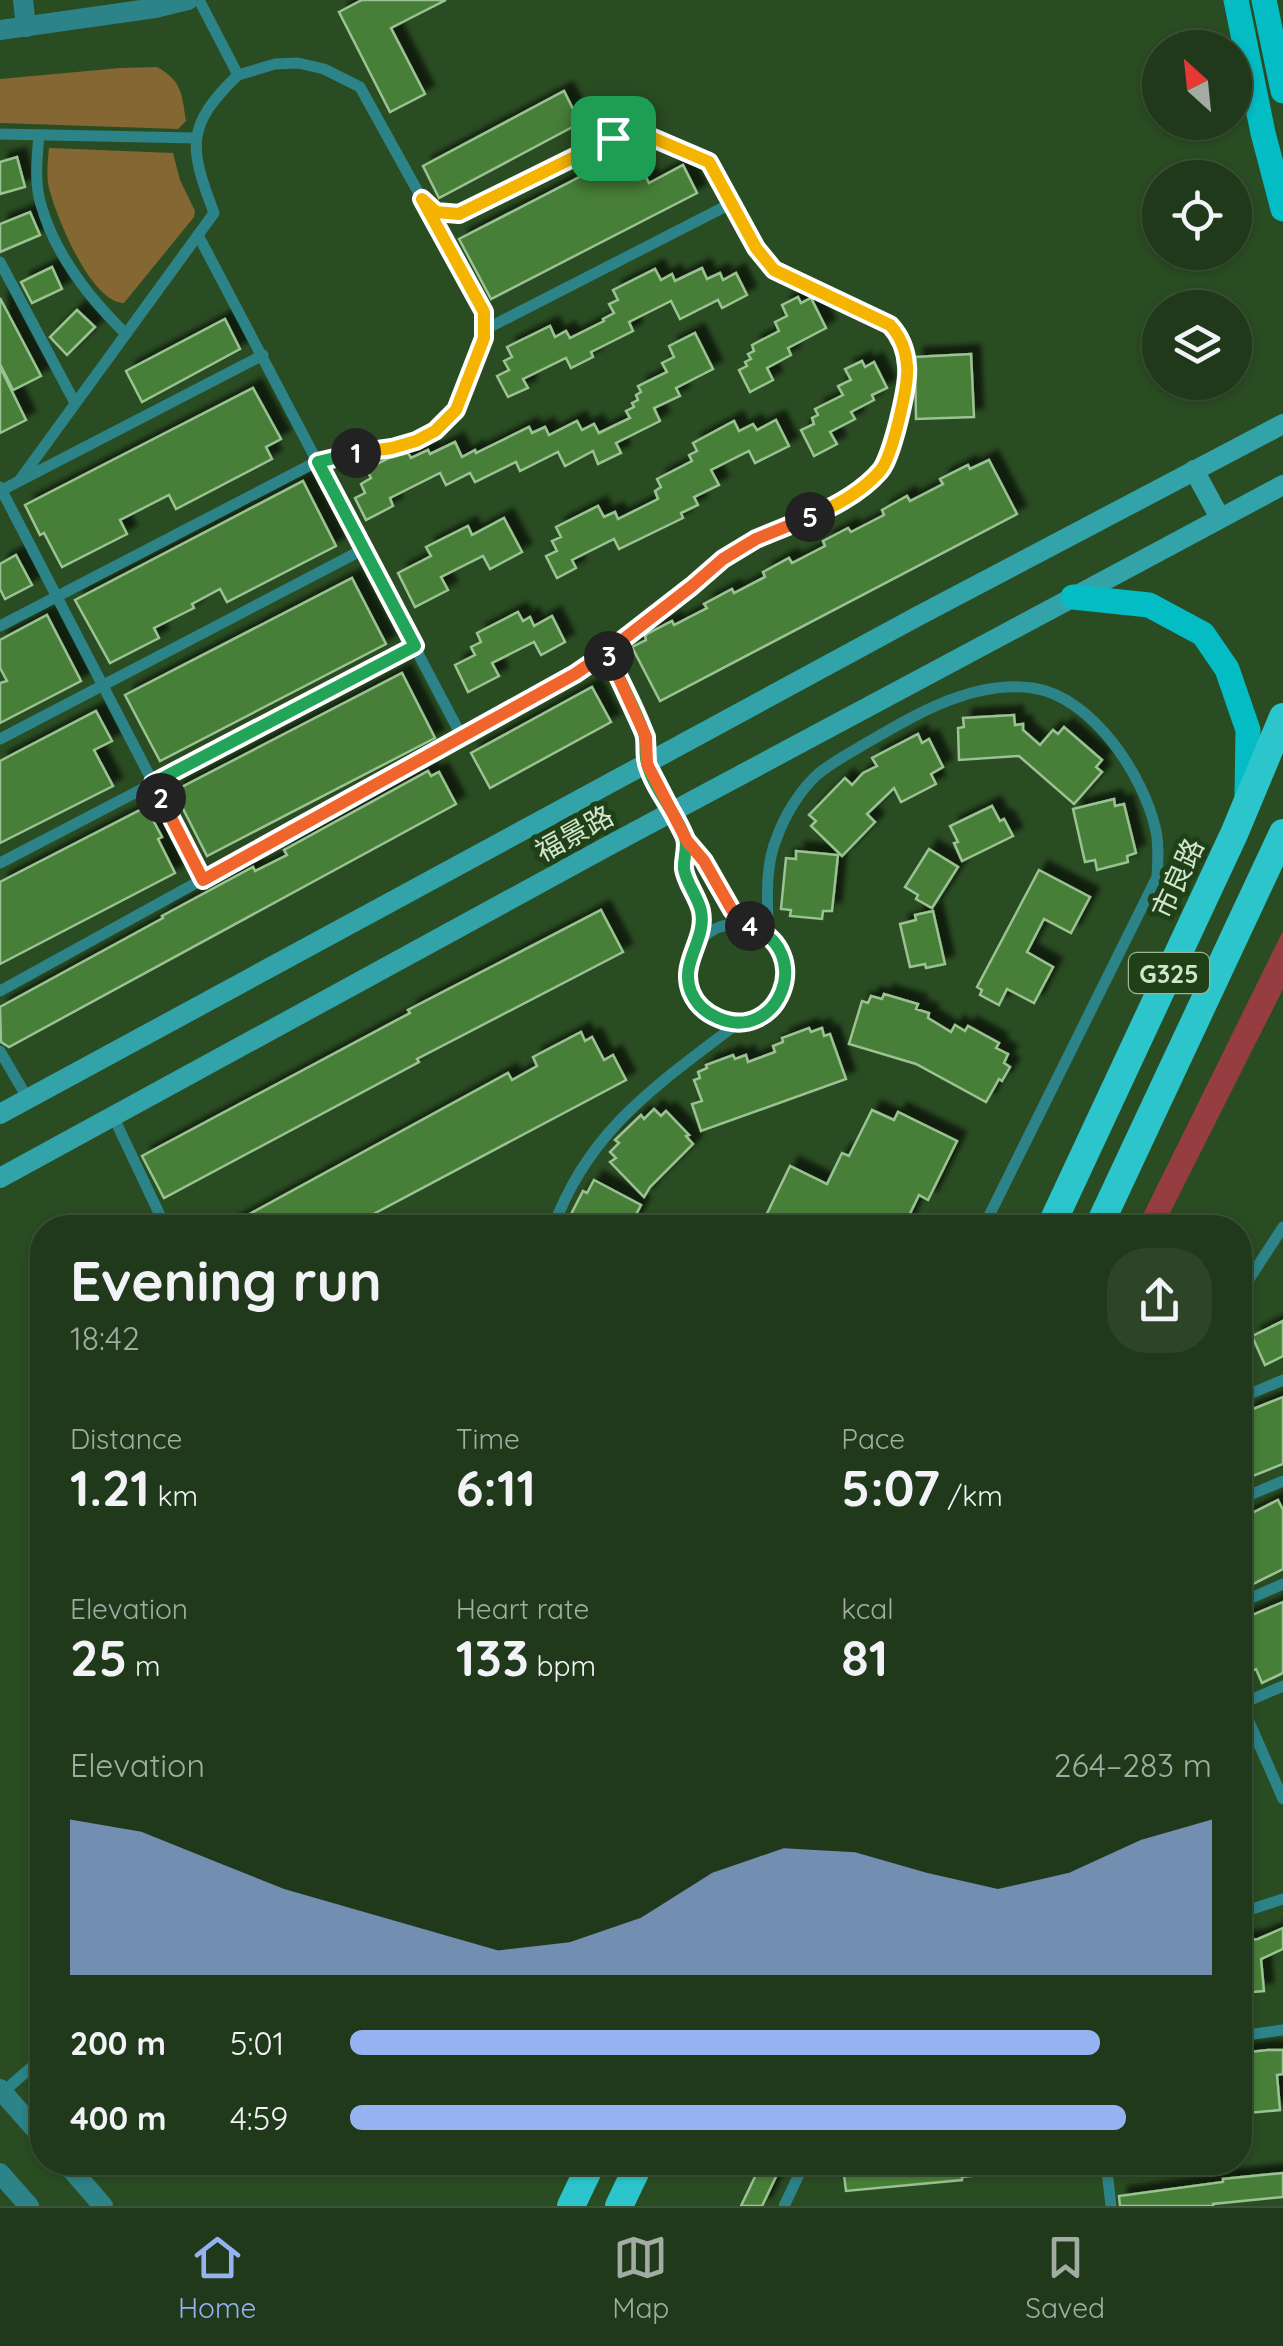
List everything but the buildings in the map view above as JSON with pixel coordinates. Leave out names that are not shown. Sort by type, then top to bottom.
[{"type":"highway","name":"市良路","points":[[1056,1215],[1280,732]]},
{"type":"highway","name":"G325","points":[[1104,1215],[1283,833]]},
{"type":"highway","points":[[571,2206],[586,2175]]},
{"type":"highway","points":[[619,2206],[634,2175]]},
{"type":"main road","points":[[1236,0],[1283,210]]},
{"type":"main road","points":[[1264,0],[1283,90]]},
{"type":"main road","name":"福景路","points":[[0,1114],[1283,424]]},
{"type":"main road","points":[[1194,470],[1220,518]]},
{"type":"main road","name":"福景路","points":[[0,1178],[1283,485]]},
{"type":"main road","points":[[1073,597],[1149,604],[1202,634],[1228,669],[1248,730],[1246,806]]},
{"type":"main road","points":[[647,764],[672,812]]},
{"type":"street","points":[[23,0],[26,26]]},
{"type":"street","points":[[0,30],[188,0]]},
{"type":"street","points":[[2,2090],[30,2123]]},
{"type":"street","points":[[0,2173],[23,2204]]},
{"type":"street","points":[[77,2175],[104,2206]]},
{"type":"lane","points":[[199,0],[238,74]]},
{"type":"lane","points":[[0,626],[318,462],[416,441],[435,431],[456,410],[484,338],[484,312],[360,86],[298,62],[274,64],[238,74],[205,110],[196,138],[196,156],[214,213],[19,481]]},
{"type":"lane","points":[[0,992],[575,674],[723,559],[756,539],[837,504],[860,490],[888,460],[907,376],[900,335],[890,325],[774,270],[756,248],[709,162],[639,132],[613,138],[459,214],[436,212],[422,199]]},
{"type":"lane","points":[[0,134],[196,138]]},
{"type":"lane","points":[[39,135],[36,168],[40,202],[53,235],[95,302],[126,334]]},
{"type":"lane","points":[[484,330],[732,203]]},
{"type":"lane","points":[[198,235],[462,737]]},
{"type":"lane","points":[[0,262],[76,404]]},
{"type":"lane","points":[[203,880],[1,489],[263,354]]},
{"type":"lane","points":[[0,739],[364,549]]},
{"type":"lane","points":[[0,863],[415,646]]},
{"type":"lane","points":[[607,652],[646,737],[647,764]]},
{"type":"lane","points":[[768,935],[768,868],[787,814],[819,774],[898,725],[974,692],[1002,686],[1035,688],[1060,696],[1117,748],[1134,773],[1150,810],[1156,834],[1157,876],[988,1215]]},
{"type":"lane","points":[[672,812],[732,910],[746,925],[768,935],[781,952],[786,973],[785,985],[772,1007],[751,1020],[738,1022],[714,1017],[695,1000],[687,976],[691,954],[714,929],[746,925]]},
{"type":"lane","points":[[687,841],[684,870],[702,922],[697,944]]},
{"type":"lane","points":[[559,1215],[580,1170],[616,1123],[636,1102],[738,1022]]},
{"type":"lane","points":[[0,1051],[28,1099]]},
{"type":"lane","points":[[113,1116],[160,1215]]},
{"type":"lane","points":[[1252,1275],[1283,1227]]},
{"type":"lane","points":[[1252,1393],[1283,1380]]},
{"type":"lane","points":[[1252,1494],[1283,1481]]},
{"type":"lane","points":[[1252,1598],[1283,1584]]},
{"type":"lane","points":[[1252,1698],[1283,1686]]},
{"type":"lane","points":[[1252,1727],[1283,1798]]},
{"type":"lane","points":[[1252,1909],[1283,1899]]},
{"type":"lane","points":[[1252,2034],[1283,2030]]},
{"type":"lane","points":[[2,2090],[30,2068]]},
{"type":"lane","points":[[784,2206],[799,2175]]},
{"type":"lane","points":[[1107,2175],[1111,2206]]},
{"type":"shaded area","points":[[157,67],[172,78],[182,96],[186,121],[178,129],[0,123],[0,79]]},
{"type":"shaded area","points":[[49,148],[173,153],[194,217],[124,303],[99,289],[67,237],[49,188]]},
{"type":"shaded area","points":[[1283,931],[1283,989],[1169,1215],[1143,1215]]},
{"type":"route","points":[[613,138],[459,214],[436,212],[422,199],[484,312],[484,338],[456,410],[435,431],[416,441],[318,462],[415,646],[153,783],[203,880],[575,674],[607,652],[646,737],[647,764],[687,841],[684,870],[702,922],[688,965],[690,988],[703,1010],[714,1017],[738,1022],[762,1015],[780,997],[785,985],[785,962],[776,942],[746,925],[732,910],[704,861],[687,841],[672,812],[647,764],[646,737],[607,652],[723,559],[756,539],[837,504],[880,472],[888,460],[907,376],[905,350],[900,335],[890,325],[774,270],[756,248],[709,162],[639,132],[613,138]]}]
